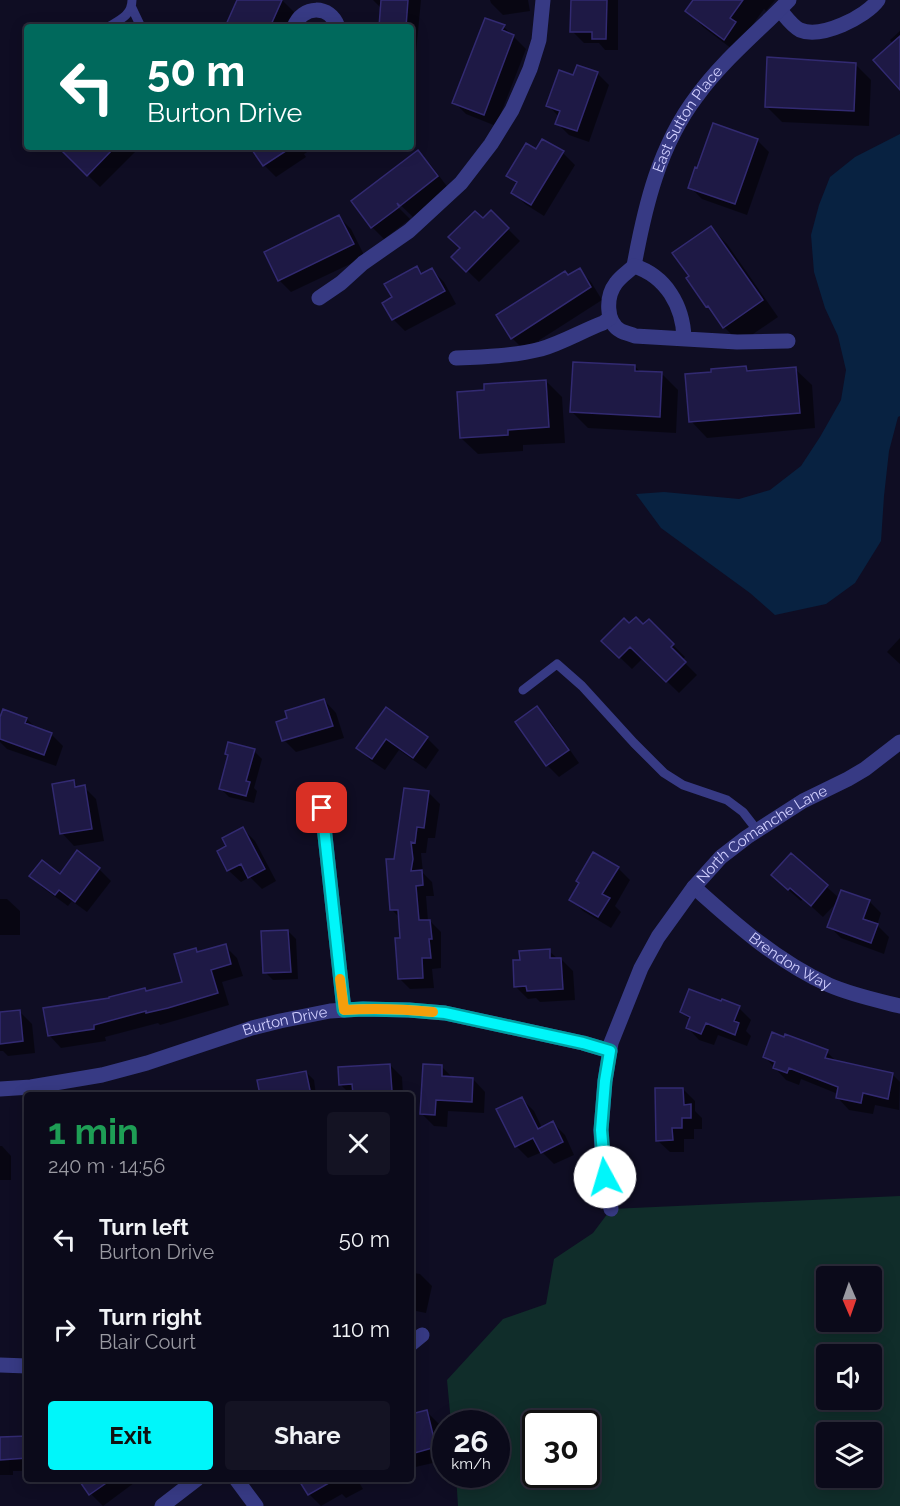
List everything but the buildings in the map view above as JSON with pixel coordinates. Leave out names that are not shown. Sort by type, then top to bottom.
[{"type":"street","points":[[320,298],[363,263],[409,231],[461,183],[491,144],[512,110],[530,69],[539,40],[543,0]]},
{"type":"street","points":[[784,5],[790,22],[798,29],[816,32],[849,22],[865,13],[879,0]]},
{"type":"street","name":"East Sutton Place","points":[[634,267],[655,175],[680,121],[697,95],[721,66],[784,5]]},
{"type":"street","points":[[295,24],[304,13],[328,6],[336,24]]},
{"type":"street","points":[[684,338],[684,325],[677,303],[651,274],[634,267],[614,285],[610,296],[610,318],[620,331],[635,336],[737,342],[788,341]]},
{"type":"street","points":[[456,358],[494,357],[544,348],[610,318]]},
{"type":"street","name":"North Comanche Lane","points":[[611,1209],[602,1154],[601,1130],[611,1043],[642,968],[658,937],[694,887],[721,857],[757,830],[803,801],[865,769],[900,742]]},
{"type":"street","points":[[322,808],[344,1010]]},
{"type":"street","name":"Brendon Way","points":[[694,887],[753,938],[793,966],[830,985],[867,998],[900,1006]]},
{"type":"street","name":"Burton Drive","points":[[0,1089],[40,1086],[102,1075],[147,1063],[280,1020],[344,1010],[409,1010],[445,1013],[610,1051]]},
{"type":"street","points":[[0,1365],[24,1366]]},
{"type":"street","points":[[162,1506],[193,1482]]},
{"type":"street","points":[[238,1482],[256,1506]]},
{"type":"lane","points":[[113,24],[125,17],[132,4]]},
{"type":"lane","points":[[132,4],[140,24]]},
{"type":"lane","points":[[523,690],[557,664],[582,686],[664,773],[683,784],[727,800],[743,812],[757,830]]},
{"type":"green space","points":[[900,1196],[900,1506],[458,1506],[457,1488],[510,1488],[510,1410],[450,1410],[447,1380],[503,1319],[546,1304],[554,1259],[593,1233],[611,1209]]},
{"type":"water","points":[[900,134],[900,416],[889,451],[881,541],[855,583],[826,604],[775,615],[750,593],[661,528],[636,494],[664,492],[739,499],[770,490],[801,466],[841,400],[846,370],[838,336],[825,308],[814,272],[811,235],[819,205],[830,177],[855,157]]},
{"type":"slow traffic","points":[[340,979],[344,1010],[433,1012]]},
{"type":"route","points":[[322,808],[344,1010],[409,1010],[445,1013],[610,1051],[601,1130],[605,1177]]}]
